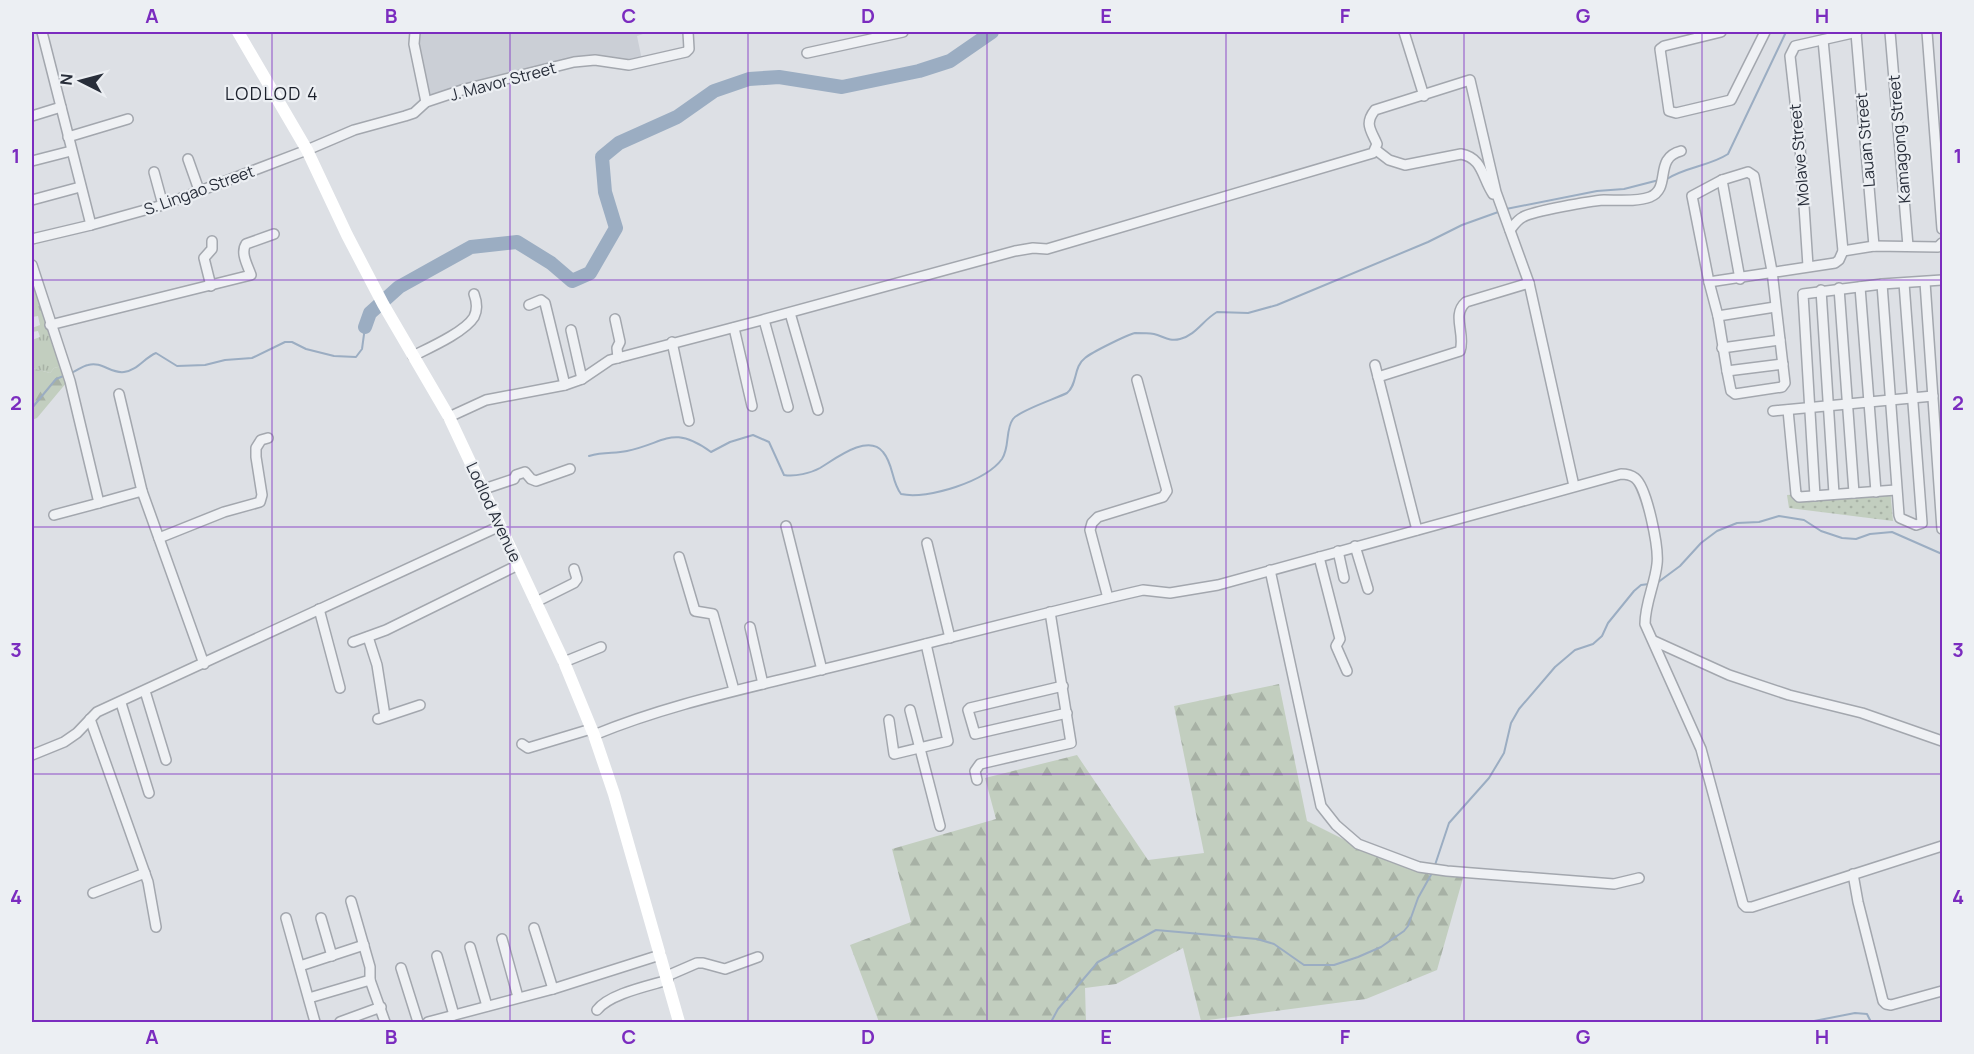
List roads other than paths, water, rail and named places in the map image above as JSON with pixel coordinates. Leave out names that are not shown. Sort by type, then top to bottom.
[{"type":"main road","name":"Lodlod Avenue","points":[[238,32],[307,150],[346,235],[449,417],[564,662],[614,794],[679,1023]]},
{"type":"street","points":[[42,32],[91,225]]},
{"type":"street","points":[[415,32],[414,44],[426,102]]},
{"type":"street","name":"J. Mavor Street","points":[[307,150],[354,130],[414,113],[426,102],[465,89],[574,62],[595,60],[629,65],[686,52],[689,49],[688,32]]},
{"type":"street","points":[[807,53],[863,36],[903,32]]},
{"type":"street","points":[[1404,32],[1424,96]]},
{"type":"street","points":[[1720,32],[1660,49],[1669,111],[1676,113],[1731,100],[1765,32]]},
{"type":"street","points":[[1709,282],[1835,263],[1839,260],[1843,251],[1823,40],[1857,32]]},
{"type":"street","name":"Lauan Street","points":[[1857,32],[1874,246]]},
{"type":"street","name":"Kamagong Street","points":[[1890,32],[1908,246]]},
{"type":"street","points":[[1927,32],[1942,229]]},
{"type":"street","name":"Molave Street","points":[[1808,266],[1800,146],[1790,56],[1795,46],[1823,40]]},
{"type":"street","points":[[449,417],[486,400],[565,385],[582,378],[610,360],[672,342],[764,320],[1015,251],[1033,248],[1047,249],[1373,153],[1377,144],[1369,125],[1369,118],[1375,110],[1470,80],[1496,192],[1529,283],[1574,486]]},
{"type":"street","points":[[32,116],[61,107]]},
{"type":"street","points":[[68,137],[128,119]]},
{"type":"street","name":"S. Lingao Street","points":[[32,239],[163,204],[307,150]]},
{"type":"street","points":[[1376,150],[1389,160],[1405,165],[1461,154],[1474,158],[1505,217]]},
{"type":"street","points":[[32,161],[71,151]]},
{"type":"street","points":[[1510,230],[1525,215],[1597,200],[1646,198],[1655,195],[1661,185],[1664,164],[1673,153],[1681,151]]},
{"type":"street","points":[[188,159],[199,190]]},
{"type":"street","points":[[154,172],[163,204]]},
{"type":"street","points":[[1748,172],[1754,176],[1772,271],[1785,383],[1782,387],[1735,394],[1731,391],[1718,316],[1692,196],[1722,180],[1748,172]]},
{"type":"street","points":[[1722,180],[1740,279]]},
{"type":"street","points":[[32,200],[80,187]]},
{"type":"street","points":[[50,326],[250,275],[243,252],[244,247],[274,234]]},
{"type":"street","points":[[211,286],[204,258],[212,249],[212,242]]},
{"type":"street","points":[[1843,251],[1874,246],[1938,246],[1942,243]]},
{"type":"street","points":[[32,266],[70,381],[99,503]]},
{"type":"street","points":[[1815,496],[1802,296],[1804,292],[1942,280]]},
{"type":"street","points":[[1924,282],[1933,396],[1939,420],[1942,529]]},
{"type":"street","points":[[1378,377],[1461,351],[1463,344],[1458,313],[1461,306],[1466,302],[1529,283]]},
{"type":"street","points":[[1882,284],[1896,490],[1900,518],[1919,525],[1922,523],[1904,283]]},
{"type":"street","points":[[1860,287],[1876,492]]},
{"type":"street","points":[[1839,288],[1854,493]]},
{"type":"street","points":[[1821,291],[1834,494]]},
{"type":"street","points":[[413,356],[464,327],[473,319],[478,304],[474,294]]},
{"type":"street","points":[[529,305],[541,300],[545,303],[565,385]]},
{"type":"street","points":[[1718,316],[1775,307]]},
{"type":"street","points":[[790,313],[818,410]]},
{"type":"street","points":[[615,319],[620,342],[617,348],[618,358]]},
{"type":"street","points":[[764,320],[788,408]]},
{"type":"street","points":[[734,327],[752,406]]},
{"type":"street","points":[[572,330],[582,378]]},
{"type":"street","points":[[1722,348],[1780,340]]},
{"type":"street","points":[[672,342],[689,421]]},
{"type":"street","points":[[1726,371],[1783,364]]},
{"type":"street","points":[[1375,365],[1417,530]]},
{"type":"street","points":[[1108,598],[1090,530],[1092,523],[1098,517],[1163,497],[1167,491],[1137,380]]},
{"type":"street","points":[[119,394],[142,491],[204,664]]},
{"type":"street","points":[[1773,411],[1933,396]]},
{"type":"street","points":[[1788,410],[1799,497],[1896,490]]},
{"type":"street","points":[[159,538],[224,512],[260,502],[262,495],[256,448],[261,440],[268,438]]},
{"type":"street","points":[[484,489],[514,479],[516,475],[525,472],[536,481],[570,469]]},
{"type":"street","points":[[522,744],[528,748],[592,732],[653,712],[734,690],[1143,590],[1170,593],[1218,585],[1621,474],[1636,478],[1642,488],[1658,550],[1645,624],[1701,749],[1743,904],[1746,907],[1752,907],[1942,846]]},
{"type":"street","points":[[54,515],[142,491]]},
{"type":"street","points":[[32,755],[64,742],[77,733],[97,712],[145,692],[500,526]]},
{"type":"street","points":[[786,526],[822,670]]},
{"type":"street","points":[[927,543],[950,638]]},
{"type":"street","points":[[1355,546],[1368,588]]},
{"type":"street","points":[[1338,551],[1344,578]]},
{"type":"street","points":[[1319,556],[1340,639],[1336,646],[1347,671]]},
{"type":"street","points":[[678,557],[696,611],[713,614],[734,690]]},
{"type":"street","points":[[353,642],[368,637],[518,565]]},
{"type":"street","points":[[536,602],[574,583],[577,579],[574,569]]},
{"type":"street","points":[[1270,570],[1321,806],[1336,825],[1358,844],[1419,867],[1447,871],[1614,884],[1639,878]]},
{"type":"street","points":[[319,609],[340,688]]},
{"type":"street","points":[[977,780],[975,771],[980,764],[1069,744],[1072,741],[1050,612]]},
{"type":"street","points":[[750,627],[763,684]]},
{"type":"street","points":[[368,637],[377,665],[382,718],[420,705]]},
{"type":"street","points":[[1654,641],[1729,675],[1789,695],[1862,713],[1942,741]]},
{"type":"street","points":[[889,720],[894,754],[946,742],[950,738],[926,644]]},
{"type":"street","points":[[564,662],[601,647]]},
{"type":"street","points":[[1063,686],[968,710],[975,734],[1067,713]]},
{"type":"street","points":[[145,692],[166,760]]},
{"type":"street","points":[[121,703],[149,793]]},
{"type":"street","points":[[910,710],[940,826]]},
{"type":"street","points":[[90,719],[145,873],[153,903],[156,927]]},
{"type":"street","points":[[93,893],[145,873]]},
{"type":"street","points":[[1853,874],[1883,1001],[1891,1005],[1942,991]]},
{"type":"street","points":[[351,901],[370,968],[370,980],[386,1023]]},
{"type":"street","points":[[286,918],[315,1023]]},
{"type":"street","points":[[321,918],[332,956]]},
{"type":"street","points":[[534,928],[550,987]]},
{"type":"street","points":[[502,939],[518,997]]},
{"type":"street","points":[[300,966],[364,945]]},
{"type":"street","points":[[470,947],[487,1006]]},
{"type":"street","points":[[428,1023],[451,1018],[659,953]]},
{"type":"street","points":[[436,956],[451,1018]]},
{"type":"street","points":[[597,1010],[604,1003],[667,978],[697,963],[725,969],[758,957]]},
{"type":"street","points":[[401,968],[418,1023]]},
{"type":"street","points":[[309,998],[370,980]]},
{"type":"street","points":[[340,1023],[381,1007]]},
{"type":"waterway","points":[[365,327],[370,313],[399,287],[471,247],[517,242],[551,263],[572,281],[590,273],[616,228],[605,192],[602,157],[619,143],[677,117],[714,91],[749,79],[779,77],[842,87],[919,71],[950,61],[992,32]]},
{"type":"waterway","points":[[1667,179],[1728,154],[1786,32]]},
{"type":"waterway","points":[[1506,209],[1597,191],[1624,189],[1659,180]]},
{"type":"waterway","points":[[589,456],[627,451],[678,437],[687,439],[711,452],[730,442],[753,435],[769,442],[784,475],[803,474],[816,470],[843,454],[860,446],[869,445],[877,447],[887,457],[901,494],[926,494],[956,487],[983,475],[994,467],[1002,459],[1006,449],[1009,428],[1013,419],[1030,408],[1067,393],[1073,385],[1081,362],[1110,344],[1135,333],[1154,334],[1173,340],[1186,337],[1217,312],[1248,313],[1277,305],[1428,242],[1462,225],[1501,211]]},
{"type":"waterway","points":[[71,373],[93,364],[124,372],[133,369],[156,353],[177,366],[205,365],[225,360],[252,358],[285,342],[292,342],[306,349],[334,356],[356,357],[362,349],[365,327]]},
{"type":"waterway","points":[[32,408],[56,379],[66,375]]},
{"type":"waterway","points":[[1657,583],[1680,566],[1701,543],[1717,531],[1737,523],[1759,522],[1779,516],[1804,520],[1821,531],[1842,538],[1856,539],[1870,534],[1892,532],[1942,554]]},
{"type":"waterway","points":[[1434,868],[1449,823],[1489,778],[1504,753],[1511,723],[1519,709],[1555,667],[1575,650],[1593,644],[1602,636],[1608,623],[1634,591],[1641,585],[1649,584]]},
{"type":"waterway","points":[[1051,1022],[1058,1009],[1098,962],[1156,930],[1257,939],[1274,944],[1304,965],[1334,965],[1358,957],[1381,947],[1404,931],[1432,873]]},
{"type":"waterway","points":[[1809,1022],[1855,1013],[1867,1014],[1871,1022]]},
{"type":"district","name":"LODLOD 4","points":[[272,94]]}]
